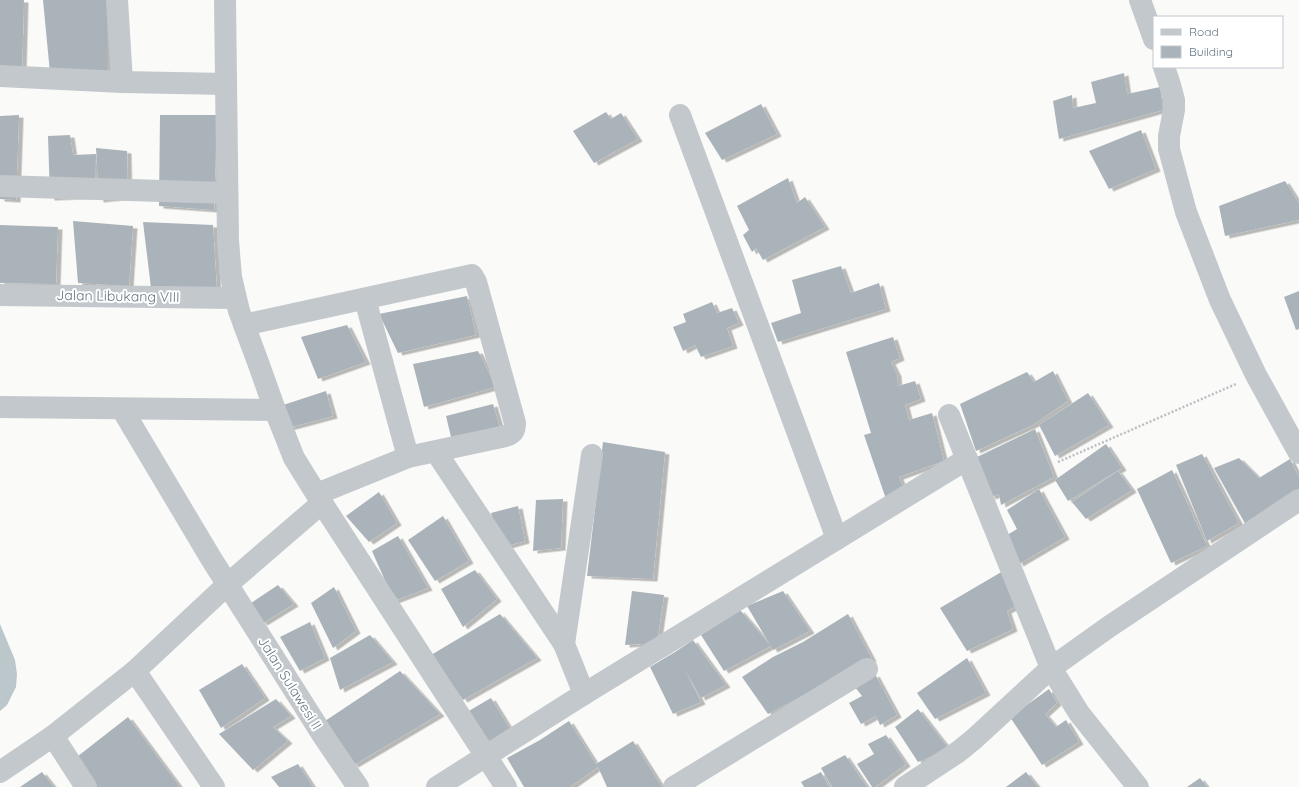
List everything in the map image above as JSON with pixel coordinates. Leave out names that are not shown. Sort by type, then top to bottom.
[{"type":"street","points":[[116,0],[122,82]]},
{"type":"street","points":[[225,0],[228,242],[231,277],[235,298],[244,325],[294,458],[506,787]]},
{"type":"street","points":[[1140,0],[1153,36]]},
{"type":"street","points":[[1164,68],[1174,100],[1170,149],[1186,212],[1220,300],[1256,375],[1299,453]]},
{"type":"street","points":[[0,76],[122,82],[226,84]]},
{"type":"street","points":[[680,115],[837,539]]},
{"type":"street","points":[[0,186],[228,193]]},
{"type":"street","points":[[0,772],[53,736],[136,671],[221,574],[319,499],[408,457],[506,436],[515,430],[515,423],[473,276],[468,275],[244,325]]},
{"type":"street","name":"Jalan Libukang VIII","points":[[0,295],[235,298]]},
{"type":"street","points":[[365,299],[408,457]]},
{"type":"street","points":[[0,407],[275,410]]},
{"type":"street","name":"Jalan Sulawesi II","points":[[122,409],[221,574],[324,737],[358,787]]},
{"type":"street","points":[[949,415],[1051,668],[1079,713],[1138,787]]},
{"type":"street","points":[[436,452],[564,644],[584,694]]},
{"type":"street","points":[[564,644],[592,455]]},
{"type":"street","points":[[437,787],[584,694],[967,459]]},
{"type":"street","points":[[905,787],[952,756],[974,739],[1051,668],[1110,626],[1299,500]]},
{"type":"street","points":[[674,787],[867,669]]},
{"type":"street","points":[[136,671],[214,787]]},
{"type":"street","points":[[53,736],[86,787]]},
{"type":"path","points":[[1058,462],[1256,375]]},
{"type":"shaded area","points":[[0,624],[15,660],[17,674],[16,687],[7,705],[0,711]]},
{"type":"building","points":[[0,0],[24,0],[22,71],[0,70]]},
{"type":"building","points":[[43,0],[107,0],[107,71],[50,73]]},
{"type":"building","points":[[1124,73],[1127,94],[1160,87],[1163,110],[1059,139],[1053,101],[1072,95],[1073,108],[1096,103],[1091,82]]},
{"type":"building","points":[[761,104],[777,134],[722,160],[705,133]]},
{"type":"building","points":[[606,112],[611,119],[621,113],[638,139],[594,163],[573,131]]},
{"type":"building","points":[[19,115],[16,200],[0,199],[0,116]]},
{"type":"building","points":[[160,115],[217,115],[214,210],[159,206]]},
{"type":"building","points":[[1141,130],[1156,169],[1109,189],[1089,151]]},
{"type":"building","points":[[70,135],[73,155],[96,154],[95,196],[50,198],[48,136]]},
{"type":"building","points":[[96,148],[127,151],[128,197],[99,200]]},
{"type":"building","points":[[788,178],[797,203],[805,197],[825,227],[763,260],[756,248],[752,252],[743,235],[749,230],[737,206]]},
{"type":"building","points":[[1285,181],[1299,203],[1299,220],[1225,236],[1219,206]]},
{"type":"building","points":[[73,221],[133,226],[129,286],[78,283]]},
{"type":"building","points":[[143,222],[213,225],[217,292],[151,288]]},
{"type":"building","points":[[0,225],[58,227],[56,284],[0,283]]},
{"type":"building","points":[[841,266],[851,293],[879,283],[886,309],[778,342],[771,323],[801,313],[792,280]]},
{"type":"building","points":[[1299,291],[1299,329],[1296,330],[1284,297]]},
{"type":"building","points":[[467,296],[476,335],[398,353],[379,314]]},
{"type":"building","points":[[712,302],[717,313],[732,308],[739,323],[727,328],[733,346],[701,357],[695,345],[683,351],[673,327],[686,322],[683,314]]},
{"type":"building","points":[[347,325],[366,362],[318,379],[301,337]]},
{"type":"building","points":[[893,337],[900,358],[891,362],[897,374],[898,386],[915,381],[921,399],[905,405],[909,420],[932,413],[944,461],[899,477],[905,492],[886,499],[864,435],[871,433],[846,352]]},
{"type":"building","points":[[478,351],[496,387],[424,407],[413,364]]},
{"type":"building","points":[[1053,371],[1068,401],[1033,425],[976,451],[960,404],[1027,372],[1034,382]]},
{"type":"building","points":[[326,391],[333,416],[288,428],[277,407]]},
{"type":"building","points":[[1088,393],[1109,425],[1055,456],[1039,425]]},
{"type":"building","points":[[493,404],[500,428],[452,441],[446,416]]},
{"type":"building","points":[[1035,429],[1054,477],[1001,505],[999,494],[991,497],[975,458]]},
{"type":"building","points":[[603,442],[665,452],[653,579],[587,576]]},
{"type":"building","points":[[1106,444],[1122,468],[1068,501],[1055,480]]},
{"type":"building","points":[[1202,454],[1239,523],[1207,541],[1176,465]]},
{"type":"building","points":[[1239,458],[1259,478],[1290,459],[1299,477],[1299,496],[1247,527],[1214,468]]},
{"type":"building","points":[[1172,470],[1207,546],[1171,563],[1137,489]]},
{"type":"building","points":[[1118,471],[1132,490],[1086,519],[1072,502]]},
{"type":"building","points":[[1039,489],[1065,537],[1019,564],[1004,537],[1017,529],[1007,510]]},
{"type":"building","points":[[379,492],[397,523],[369,542],[346,516]]},
{"type":"building","points":[[563,499],[561,548],[533,551],[536,500]]},
{"type":"building","points":[[518,506],[525,541],[500,548],[491,513]]},
{"type":"building","points":[[443,516],[469,561],[435,581],[408,540]]},
{"type":"building","points":[[398,536],[428,588],[394,601],[372,551]]},
{"type":"building","points":[[475,570],[497,599],[463,627],[441,589]]},
{"type":"building","points":[[1003,571],[1020,604],[1007,611],[1013,629],[967,651],[940,608]]},
{"type":"building","points":[[278,585],[294,604],[263,623],[248,605]]},
{"type":"building","points":[[334,587],[356,631],[333,648],[311,603]]},
{"type":"building","points":[[632,591],[664,595],[657,643],[625,645]]},
{"type":"building","points":[[783,591],[810,631],[773,650],[747,606]]},
{"type":"building","points":[[740,610],[771,646],[724,671],[701,635]]},
{"type":"building","points":[[500,614],[537,658],[463,700],[431,655]]},
{"type":"building","points":[[848,614],[872,659],[768,714],[742,677],[773,657],[803,642]]},
{"type":"building","points":[[310,622],[325,658],[300,671],[280,637]]},
{"type":"building","points":[[370,635],[393,662],[340,690],[330,658]]},
{"type":"building","points":[[693,640],[726,685],[701,698],[685,670],[701,702],[673,714],[650,667]]},
{"type":"building","points":[[967,658],[986,693],[935,719],[917,693]]},
{"type":"building","points":[[242,664],[265,698],[221,728],[199,690]]},
{"type":"building","points":[[400,671],[440,714],[354,765],[322,723]]},
{"type":"building","points":[[875,674],[897,715],[880,725],[876,716],[861,724],[849,703],[862,696],[855,687]]},
{"type":"building","points":[[1049,689],[1057,703],[1045,714],[1056,727],[1066,720],[1079,742],[1042,765],[1010,717]]},
{"type":"building","points":[[491,698],[512,732],[488,747],[467,712]]},
{"type":"building","points":[[276,699],[291,716],[273,727],[288,741],[253,770],[219,734]]},
{"type":"building","points":[[918,709],[949,749],[918,762],[895,727]]},
{"type":"building","points":[[128,717],[180,787],[93,787],[73,760]]},
{"type":"building","points":[[569,721],[596,764],[633,741],[662,787],[607,787],[598,767],[570,787],[524,787],[507,758],[540,740]]},
{"type":"building","points":[[886,735],[906,764],[875,787],[872,787],[857,764],[874,754],[868,744]]},
{"type":"building","points":[[845,755],[867,787],[832,787],[821,768]]},
{"type":"building","points":[[298,764],[313,787],[279,787],[271,777]]},
{"type":"building","points":[[42,772],[54,787],[20,787]]},
{"type":"building","points":[[821,772],[829,787],[804,787],[801,782]]},
{"type":"building","points":[[1026,772],[1038,787],[1006,787]]},
{"type":"building","points":[[1200,778],[1207,787],[1187,787]]}]
